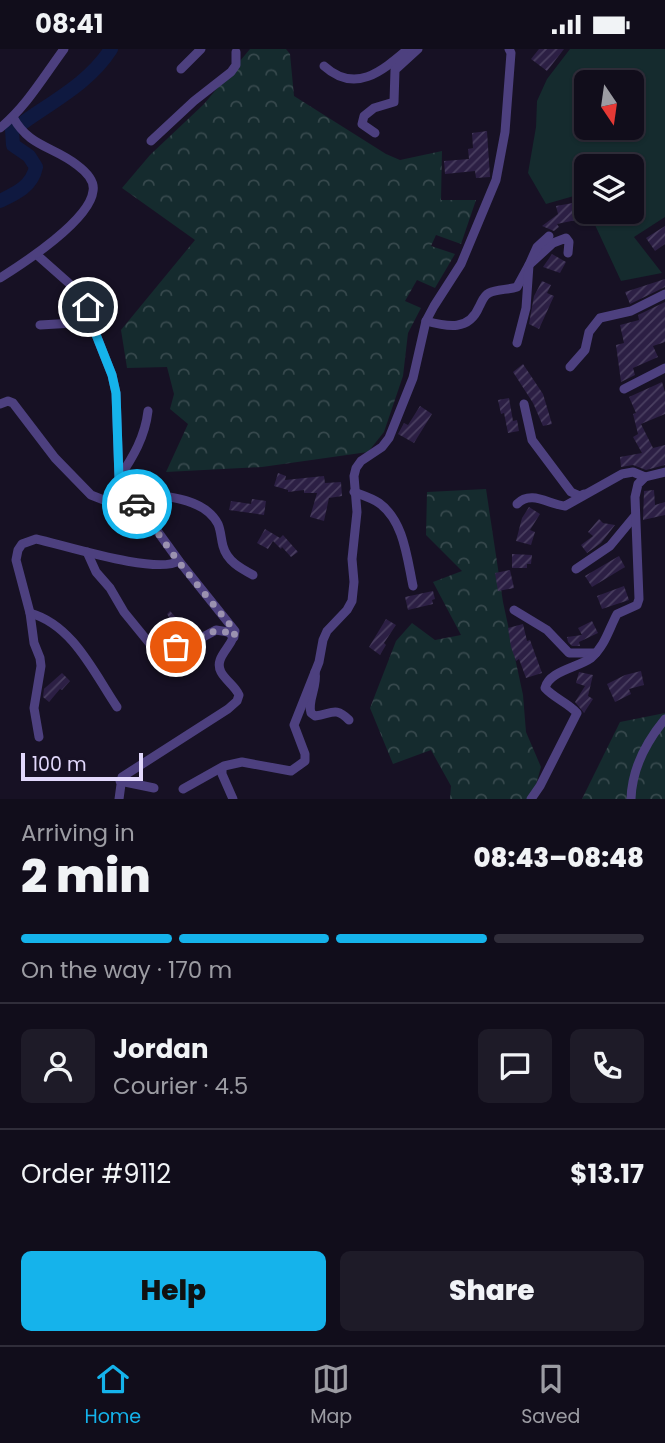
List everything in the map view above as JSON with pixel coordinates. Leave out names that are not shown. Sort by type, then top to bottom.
[{"type":"street","points":[[0,128],[13,117],[64,49]]},
{"type":"street","points":[[181,69],[201,49]]},
{"type":"street","points":[[324,66],[335,76],[353,81],[373,75],[408,49]]},
{"type":"street","points":[[375,133],[362,124],[364,116],[374,108],[394,102],[395,70],[418,49]]},
{"type":"street","points":[[183,789],[228,765],[245,761],[289,771],[301,766],[305,761],[294,725],[327,631],[352,601],[352,559],[357,512],[354,492],[356,468],[360,461],[382,447],[400,414],[413,378],[426,321],[461,264],[498,171],[510,85],[512,53],[509,49]]},
{"type":"street","points":[[151,141],[194,101],[231,72],[237,58],[235,50]]},
{"type":"street","points":[[0,278],[37,255],[64,231],[88,204],[93,191],[92,181],[76,164],[30,139],[13,117]]},
{"type":"street","points":[[426,321],[443,325],[463,325],[476,314],[484,297],[489,293],[517,287],[537,247],[548,236]]},
{"type":"street","points":[[517,343],[526,308],[529,265],[561,238],[569,241],[568,253]]},
{"type":"street","points":[[37,255],[80,293],[88,307],[116,393],[119,478],[178,561],[235,631],[222,655],[220,668],[222,674],[236,687],[239,695],[237,701],[122,777],[119,799]]},
{"type":"street","points":[[570,367],[585,350],[589,332],[600,318],[631,311],[665,294]]},
{"type":"street","points":[[40,325],[91,322]]},
{"type":"street","points":[[624,389],[665,368]]},
{"type":"street","points":[[0,404],[8,401],[13,403],[55,459],[90,495],[119,506],[156,530]]},
{"type":"street","points":[[524,404],[532,440],[571,492],[580,496],[586,494]]},
{"type":"street","points":[[119,478],[144,433],[148,411]]},
{"type":"street","points":[[517,504],[530,496],[565,506],[628,472],[637,472],[645,477]]},
{"type":"street","points":[[530,799],[540,786],[577,713],[549,693],[545,688],[546,683],[551,677],[577,666],[596,653],[617,614],[636,605],[639,599],[634,517],[636,489],[645,477],[665,472]]},
{"type":"street","points":[[128,492],[164,496],[202,507],[213,516],[220,528],[226,556],[253,575]]},
{"type":"street","points":[[354,492],[374,500],[388,511],[401,535],[413,586]]},
{"type":"street","points":[[576,569],[610,546],[634,517]]},
{"type":"street","points":[[39,737],[34,708],[41,666],[16,560],[22,544],[36,540],[161,566],[173,565],[178,561]]},
{"type":"street","points":[[87,552],[96,572],[159,655],[192,643],[216,630],[228,632],[234,637]]},
{"type":"street","points":[[514,610],[547,630],[569,653],[596,653]]},
{"type":"street","points":[[30,614],[40,616],[69,638],[117,707]]},
{"type":"street","points":[[315,670],[316,686],[310,703],[311,713],[315,716],[342,712],[349,720]]},
{"type":"street","points":[[631,799],[632,782],[644,750],[665,719]]},
{"type":"street","points":[[222,769],[233,799]]},
{"type":"street","points":[[120,781],[154,788]]},
{"type":"green space","points":[[250,49],[286,49],[290,54],[294,96],[386,154],[400,160],[442,151],[441,200],[476,200],[461,244],[436,235],[431,246],[455,254],[435,288],[417,280],[405,301],[421,308],[408,333],[403,376],[384,432],[368,452],[262,467],[166,472],[188,424],[170,409],[174,394],[167,367],[127,368],[121,330],[195,240],[122,188],[150,155],[204,104]]},
{"type":"green space","points":[[570,49],[665,49],[665,217],[634,237],[662,273],[621,281],[595,224],[644,224],[644,154],[574,154],[574,196],[546,204],[528,173],[536,127],[537,101],[547,79]]},
{"type":"green space","points":[[486,489],[503,602],[523,695],[526,732],[541,767],[532,799],[450,799],[451,786],[431,750],[393,764],[370,708],[396,641],[412,623],[435,640],[461,635],[433,582],[462,571],[426,535],[427,492]]},
{"type":"green space","points":[[665,713],[665,799],[582,799],[620,722]]},
{"type":"building","points":[[539,49],[564,49],[547,71],[531,59]]},
{"type":"building","points":[[487,131],[490,177],[476,178],[475,171],[445,174],[444,161],[469,159],[468,149],[473,148],[472,133]]},
{"type":"building","points":[[573,203],[574,220],[557,224],[559,227],[554,231],[542,226],[558,214],[556,206]]},
{"type":"building","points":[[665,226],[665,244],[655,251],[646,238]]},
{"type":"building","points":[[552,254],[566,262],[560,273],[543,267]]},
{"type":"building","points":[[665,279],[665,287],[630,304],[625,292]]},
{"type":"building","points":[[542,281],[551,285],[547,293],[554,296],[539,329],[529,324],[534,296]]},
{"type":"building","points":[[665,302],[665,342],[653,346],[658,357],[633,368],[635,375],[621,382],[616,345],[624,343],[620,325],[639,320],[638,315]]},
{"type":"building","points":[[523,364],[543,394],[552,424],[543,426],[533,403],[513,372]]},
{"type":"building","points":[[662,382],[665,414],[641,424],[653,448],[665,445],[665,465],[646,470],[633,465],[621,467],[620,457],[642,453],[633,437],[638,434],[633,414],[636,413],[629,397]]},
{"type":"building","points":[[509,398],[513,421],[517,420],[519,431],[508,433],[498,400]]},
{"type":"building","points":[[420,406],[432,414],[414,443],[398,434],[404,423],[408,425]]},
{"type":"building","points":[[278,473],[286,476],[285,480],[324,476],[325,483],[341,482],[342,496],[329,498],[324,521],[310,517],[317,493],[304,493],[304,490],[288,492],[274,486]]},
{"type":"building","points":[[654,490],[655,505],[665,502],[665,515],[643,520],[644,491]]},
{"type":"building","points":[[252,499],[266,501],[264,515],[229,510],[231,501],[251,504]]},
{"type":"building","points":[[529,507],[540,514],[530,530],[535,532],[531,545],[516,541],[522,518]]},
{"type":"building","points":[[599,519],[603,523],[615,525],[601,543],[587,553],[581,545],[593,536],[588,532]]},
{"type":"building","points":[[265,529],[280,538],[283,535],[298,552],[291,557],[273,541],[268,549],[257,543]]},
{"type":"building","points":[[512,554],[532,555],[531,564],[527,564],[527,568],[512,568]]},
{"type":"building","points":[[619,556],[625,567],[592,587],[585,576]]},
{"type":"building","points":[[510,570],[514,588],[498,591],[495,573]]},
{"type":"building","points":[[624,586],[629,600],[602,609],[597,596]]},
{"type":"building","points":[[433,591],[433,604],[408,610],[405,597]]},
{"type":"building","points":[[170,611],[183,625],[187,622],[195,633],[184,638],[175,626],[171,629],[166,622],[170,619],[167,614]]},
{"type":"building","points":[[386,619],[396,625],[384,643],[386,645],[380,655],[369,647]]},
{"type":"building","points":[[592,621],[598,633],[579,642],[580,646],[572,646],[567,637],[582,635],[578,628]]},
{"type":"building","points":[[523,624],[527,641],[530,640],[542,673],[526,678],[519,659],[516,661],[508,628]]},
{"type":"building","points":[[641,671],[644,685],[629,689],[631,694],[615,702],[607,684]]},
{"type":"building","points":[[579,672],[593,675],[588,696],[593,699],[584,713],[575,702],[585,686],[576,683]]},
{"type":"building","points":[[62,673],[70,681],[49,702],[43,697],[44,689]]},
{"type":"waterway","points":[[24,122],[82,81],[103,61],[111,49]]},
{"type":"waterway","points":[[0,201],[27,184],[36,167],[29,156],[13,145],[12,130]]},
{"type":"way so far","points":[[137,504],[178,561],[235,631],[234,637],[228,632],[216,630],[192,643],[176,647]]},
{"type":"route","points":[[88,307],[116,393],[119,478],[137,504]]}]
